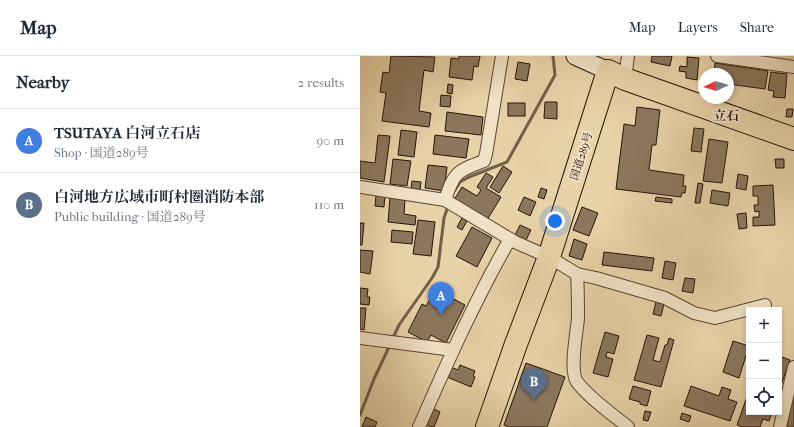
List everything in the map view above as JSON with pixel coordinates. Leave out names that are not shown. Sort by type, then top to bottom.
[{"type":"highway","points":[[616,75],[794,139]]},
{"type":"highway","name":"国道289号","points":[[487,427],[516,344],[616,75]]},
{"type":"street","points":[[445,200],[455,175],[484,161],[502,56]]},
{"type":"street","points":[[575,56],[616,75],[628,56]]},
{"type":"street","points":[[718,56],[794,67]]},
{"type":"street","points":[[360,187],[445,200],[510,239],[549,257],[577,274],[665,298],[694,313],[715,318],[765,305]]},
{"type":"street","points":[[419,427],[453,350],[491,273],[510,239]]},
{"type":"street","points":[[577,274],[578,319],[574,357],[575,375],[577,381],[597,402],[628,427]]},
{"type":"street","points":[[360,338],[453,350]]},
{"type":"street","points":[[780,427],[794,367]]},
{"type":"building","points":[[391,56],[435,57],[433,72],[424,70],[419,111],[431,113],[429,127],[382,121],[386,93],[380,92],[383,72],[389,73]]},
{"type":"building","points":[[459,56],[480,56],[478,67],[474,66],[472,80],[449,77],[451,58],[459,59]]},
{"type":"building","points":[[652,56],[672,56],[670,66],[651,62]]},
{"type":"building","points":[[687,57],[699,58],[697,80],[686,78],[686,72],[679,71],[680,66],[687,67]]},
{"type":"building","points":[[518,62],[530,64],[527,81],[515,79]]},
{"type":"building","points":[[715,63],[768,71],[765,89],[734,85],[734,68],[715,68]]},
{"type":"building","points":[[771,72],[787,74],[785,98],[773,97],[774,91],[768,90]]},
{"type":"building","points":[[448,84],[453,85],[452,94],[447,93]]},
{"type":"building","points":[[441,95],[451,96],[450,107],[440,106]]},
{"type":"building","points":[[545,102],[557,102],[557,119],[544,118]]},
{"type":"building","points":[[508,103],[525,103],[525,116],[508,116]]},
{"type":"building","points":[[637,107],[660,110],[656,145],[652,145],[649,170],[684,175],[683,186],[686,186],[685,193],[682,193],[681,197],[616,189],[624,124],[635,126]]},
{"type":"building","points":[[787,109],[793,109],[792,117],[786,117]]},
{"type":"building","points":[[447,112],[483,117],[481,135],[445,131]]},
{"type":"building","points":[[694,128],[704,129],[701,152],[691,151]]},
{"type":"building","points":[[401,130],[417,132],[414,157],[398,155]]},
{"type":"building","points":[[378,135],[390,136],[384,182],[360,178],[360,161],[375,163]]},
{"type":"building","points":[[435,135],[469,139],[466,158],[433,154]]},
{"type":"building","points":[[709,139],[728,142],[722,183],[703,181]]},
{"type":"building","points":[[393,159],[411,161],[407,186],[390,184]]},
{"type":"building","points":[[775,159],[784,159],[784,168],[776,168]]},
{"type":"building","points":[[428,165],[447,167],[444,191],[425,188]]},
{"type":"building","points":[[503,166],[512,172],[499,193],[490,187]]},
{"type":"building","points":[[486,173],[493,177],[486,188],[501,197],[487,220],[454,200],[462,187],[477,196],[481,190],[477,187]]},
{"type":"building","points":[[738,174],[748,176],[746,190],[736,188]]},
{"type":"building","points":[[412,181],[421,182],[420,190],[411,189]]},
{"type":"building","points":[[698,183],[703,184],[700,203],[695,203]]},
{"type":"building","points":[[773,185],[775,225],[753,226],[753,217],[759,217],[759,211],[755,212],[754,205],[758,205],[758,196],[753,196],[753,186]]},
{"type":"building","points":[[541,188],[547,190],[544,199],[538,197]]},
{"type":"building","points":[[712,190],[730,193],[728,206],[710,203]]},
{"type":"building","points":[[376,195],[385,196],[384,207],[375,206]]},
{"type":"building","points":[[390,197],[405,199],[404,214],[416,216],[415,225],[388,222]]},
{"type":"building","points":[[524,197],[536,202],[530,216],[518,210]]},
{"type":"building","points":[[656,197],[672,199],[672,203],[655,201]]},
{"type":"building","points":[[582,207],[598,213],[589,236],[573,230]]},
{"type":"building","points":[[746,213],[747,228],[739,229],[737,214]]},
{"type":"building","points":[[462,218],[467,221],[462,230],[457,227]]},
{"type":"building","points":[[418,220],[435,222],[431,256],[413,254]]},
{"type":"building","points":[[360,223],[364,223],[362,245],[360,245]]},
{"type":"building","points":[[520,225],[531,230],[526,240],[515,235]]},
{"type":"building","points":[[472,227],[492,238],[477,267],[456,256]]},
{"type":"building","points":[[392,230],[413,232],[412,244],[391,242]]},
{"type":"building","points":[[574,239],[587,244],[582,260],[569,256]]},
{"type":"building","points":[[360,250],[373,251],[370,274],[360,272]]},
{"type":"building","points":[[604,252],[654,258],[652,271],[602,265]]},
{"type":"building","points":[[665,261],[676,263],[673,280],[662,278]]},
{"type":"building","points":[[685,278],[695,279],[693,293],[682,291]]},
{"type":"building","points":[[438,285],[449,290],[446,295],[465,305],[446,343],[431,335],[427,342],[408,332],[422,304],[426,306]]},
{"type":"building","points":[[360,288],[368,289],[367,297],[370,297],[369,305],[360,304]]},
{"type":"building","points":[[656,302],[664,304],[661,316],[653,314]]},
{"type":"building","points":[[360,308],[366,308],[364,330],[360,329]]},
{"type":"building","points":[[605,332],[619,336],[614,354],[607,352],[606,357],[613,359],[608,377],[593,373]]},
{"type":"building","points":[[647,335],[659,338],[653,360],[660,362],[665,345],[667,345],[669,338],[674,340],[661,387],[634,380]]},
{"type":"building","points":[[733,341],[746,345],[746,356],[739,378],[723,372]]},
{"type":"building","points":[[782,357],[790,360],[782,383]]},
{"type":"building","points":[[526,363],[565,377],[547,427],[508,427],[504,425]]},
{"type":"building","points":[[460,365],[475,371],[473,376],[475,377],[471,387],[447,377],[451,367],[458,370]]},
{"type":"building","points":[[633,386],[651,391],[647,406],[629,399]]},
{"type":"building","points":[[691,386],[719,396],[722,387],[731,390],[728,399],[737,402],[730,421],[684,406]]},
{"type":"building","points":[[794,393],[794,427],[786,427]]},
{"type":"building","points":[[746,400],[746,415],[771,415],[769,421],[763,419],[760,427],[743,427],[737,425]]},
{"type":"building","points":[[432,408],[440,412],[434,427],[425,425]]},
{"type":"building","points":[[645,411],[651,412],[648,421],[643,420]]},
{"type":"building","points":[[682,413],[691,416],[689,422],[680,419]]},
{"type":"building","points":[[366,417],[377,422],[375,427],[362,427]]},
{"type":"waterway","points":[[453,193],[460,182],[507,162],[555,75],[553,56]]},
{"type":"waterway","points":[[392,340],[399,325],[438,267],[444,218],[448,206]]},
{"type":"waterway","points":[[360,415],[374,379],[390,345]]},
{"type":"place","name":"TSUTAYA 白河立石店","points":[[441,315]]},
{"type":"place","name":"白河地方広域市町村圏消防本部","points":[[534,401]]},
{"type":"district","name":"立石","points":[[726,115]]}]
